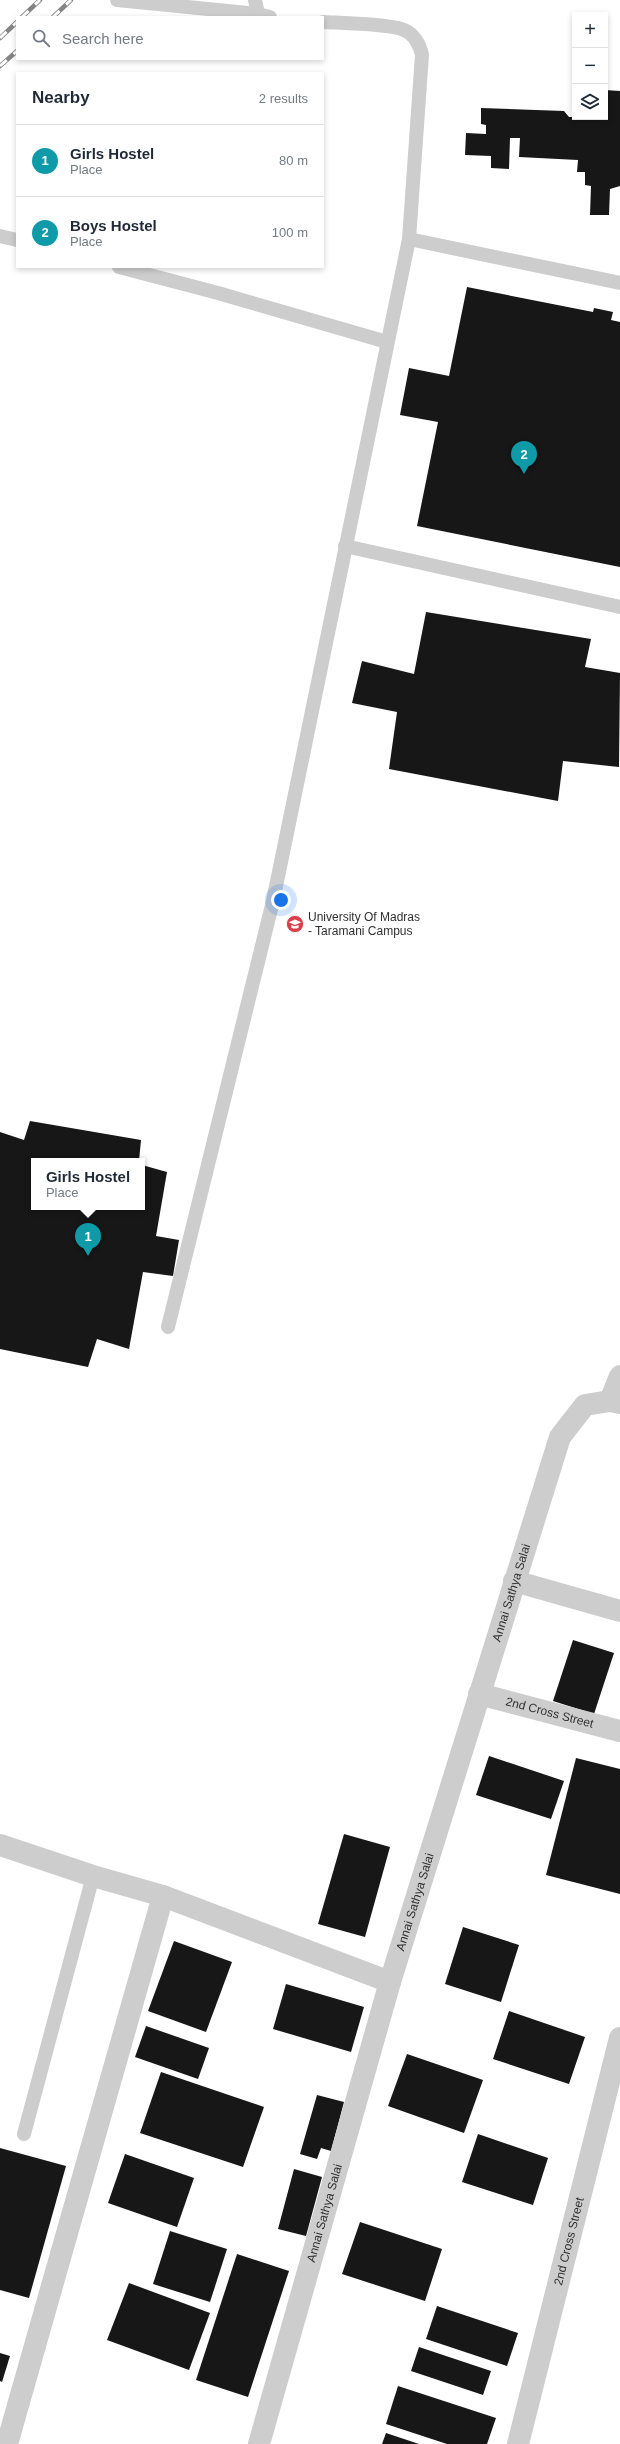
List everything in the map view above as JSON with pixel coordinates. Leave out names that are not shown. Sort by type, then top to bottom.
[{"type":"street","points":[[615,1402],[620,1376]]},
{"type":"street","name":"Annai Sathya Salai","points":[[259,2444],[390,1982],[560,1437],[585,1405],[615,1402]]},
{"type":"street","points":[[514,1581],[620,1611]]},
{"type":"street","name":"2nd Cross Street","points":[[479,1694],[620,1731]]},
{"type":"street","points":[[0,1845],[93,1876],[163,1896],[390,1982]]},
{"type":"street","points":[[7,2444],[163,1896]]},
{"type":"street","name":"2nd Cross Street","points":[[518,2444],[620,2038]]},
{"type":"lane","points":[[117,0],[261,10]]},
{"type":"lane","points":[[168,1327],[273,901],[386,342],[409,239],[422,55],[420,47],[417,41],[404,30],[324,22]]},
{"type":"lane","points":[[0,236],[16,240]]},
{"type":"lane","points":[[409,239],[620,283]]},
{"type":"lane","points":[[123,268],[218,293],[386,342]]},
{"type":"lane","points":[[345,546],[620,607]]},
{"type":"lane","points":[[24,2134],[93,1876]]},
{"type":"building","points":[[608,90],[620,91],[620,186],[610,189],[609,215],[590,215],[591,186],[585,185],[585,172],[577,172],[578,160],[519,157],[520,138],[510,138],[509,169],[491,168],[491,156],[465,155],[466,133],[486,134],[486,125],[481,124],[481,108],[564,111],[569,117],[572,117],[572,120],[608,120]]},
{"type":"building","points":[[467,287],[593,312],[594,308],[613,312],[611,320],[620,322],[620,567],[417,526],[438,422],[400,415],[409,368],[449,376]]},
{"type":"building","points":[[426,612],[591,639],[585,667],[620,673],[619,767],[563,761],[558,801],[389,769],[397,712],[352,703],[362,661],[414,674]]},
{"type":"building","points":[[30,1121],[141,1140],[139,1158],[31,1158],[31,1210],[145,1210],[145,1166],[167,1172],[156,1236],[179,1240],[173,1276],[143,1272],[129,1349],[97,1339],[88,1367],[0,1349],[0,1132],[24,1140]]},
{"type":"building","points":[[573,1640],[614,1653],[594,1714],[553,1701]]},
{"type":"building","points":[[489,1756],[564,1781],[551,1819],[476,1795]]},
{"type":"building","points":[[576,1758],[620,1769],[620,1894],[546,1875]]},
{"type":"building","points":[[344,1834],[390,1847],[365,1937],[318,1924]]},
{"type":"building","points":[[463,1927],[519,1945],[501,2002],[445,1984]]},
{"type":"building","points":[[174,1941],[232,1962],[206,2032],[148,2011]]},
{"type":"building","points":[[286,1984],[364,2007],[351,2052],[273,2029]]},
{"type":"building","points":[[509,2011],[585,2037],[569,2084],[493,2059]]},
{"type":"building","points":[[146,2026],[209,2048],[198,2079],[135,2057]]},
{"type":"building","points":[[407,2054],[483,2080],[464,2133],[388,2106]]},
{"type":"building","points":[[161,2072],[264,2107],[243,2167],[140,2133]]},
{"type":"building","points":[[317,2095],[344,2102],[331,2151],[321,2148],[317,2159],[300,2154]]},
{"type":"building","points":[[478,2134],[548,2158],[533,2205],[462,2182]]},
{"type":"building","points":[[0,2148],[66,2166],[29,2298],[0,2290]]},
{"type":"building","points":[[125,2154],[194,2178],[177,2227],[108,2203]]},
{"type":"building","points":[[294,2169],[322,2177],[306,2236],[278,2229]]},
{"type":"building","points":[[360,2222],[442,2249],[425,2301],[342,2274]]},
{"type":"building","points":[[170,2231],[227,2249],[210,2302],[153,2284]]},
{"type":"building","points":[[237,2254],[289,2271],[248,2397],[196,2380]]},
{"type":"building","points":[[129,2283],[210,2313],[189,2370],[107,2340]]},
{"type":"building","points":[[437,2306],[518,2333],[507,2366],[426,2339]]},
{"type":"building","points":[[419,2347],[491,2371],[483,2395],[411,2371]]},
{"type":"building","points":[[0,2353],[10,2356],[2,2382],[0,2381]]},
{"type":"building","points":[[398,2386],[496,2418],[487,2444],[447,2444],[386,2424]]},
{"type":"building","points":[[386,2433],[419,2444],[382,2444]]},
{"type":"railway","points":[[23,16],[40,0]]},
{"type":"railway","points":[[54,16],[71,0]]},
{"type":"railway","points":[[0,38],[16,23]]},
{"type":"railway","points":[[0,66],[16,52]]},
{"type":"place","name":"Boys Hostel","points":[[524,474]]},
{"type":"place","name":"University Of Madras - Taramani Campus","points":[[295,924]]},
{"type":"place","name":"Girls Hostel","points":[[88,1256]]}]
